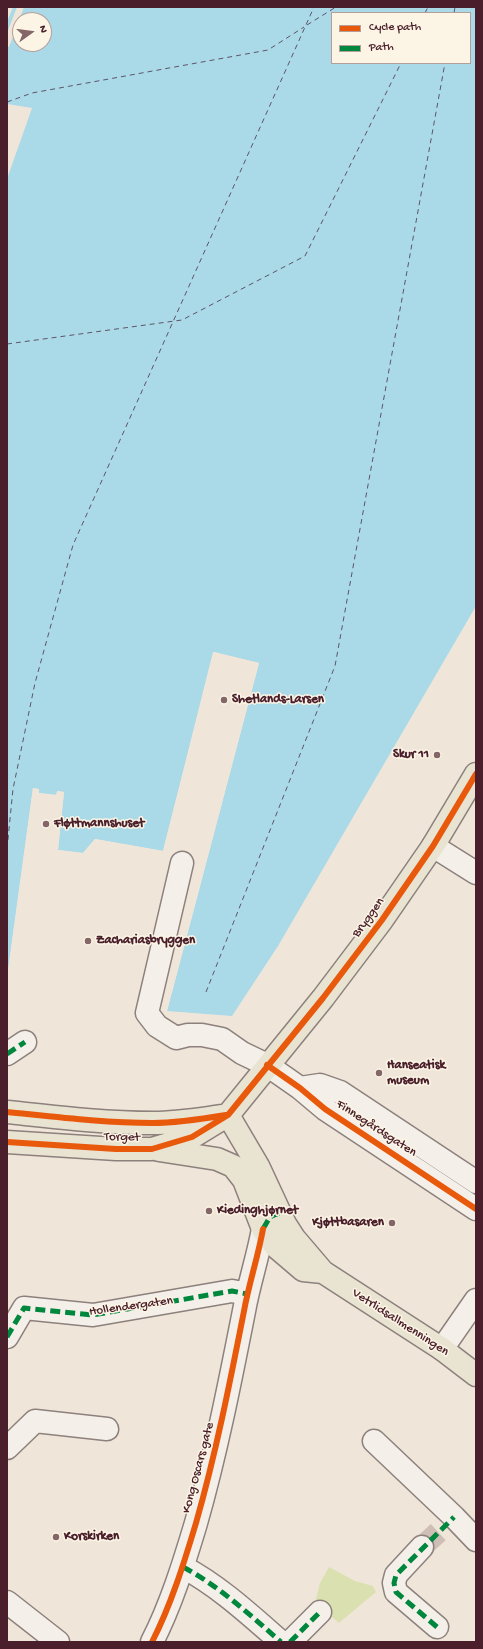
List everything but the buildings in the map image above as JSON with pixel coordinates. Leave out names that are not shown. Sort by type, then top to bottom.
[{"type":"main road","name":"Bryggen","points":[[267,1065],[333,986],[382,920],[433,846],[476,774]]},
{"type":"main road","name":"Torget","points":[[7,1142],[116,1150],[152,1149],[192,1137],[207,1130],[228,1115],[267,1065]]},
{"type":"main road","name":"Torget","points":[[7,1112],[100,1121],[153,1123],[184,1121],[228,1115]]},
{"type":"main road","points":[[228,1115],[258,1166],[285,1224],[294,1238],[323,1272]]},
{"type":"main road","points":[[152,1149],[217,1160],[233,1166],[244,1180],[263,1229],[276,1247],[303,1270],[323,1272]]},
{"type":"main road","name":"Vetrlidsallmenningen","points":[[323,1272],[442,1349],[476,1375]]},
{"type":"street","points":[[433,846],[476,873]]},
{"type":"street","name":"Finnegårdsgaten","points":[[182,863],[147,1013],[157,1026],[176,1038],[188,1035],[222,1040],[242,1053],[267,1065],[300,1088],[325,1109],[476,1208]]},
{"type":"street","points":[[7,1054],[25,1042]]},
{"type":"street","name":"Finnegårdsgaten","points":[[300,1088],[320,1085],[340,1092],[476,1182]]},
{"type":"street","name":"Kong Oscars gate","points":[[152,1642],[183,1567],[202,1501],[227,1400],[247,1294],[259,1254],[263,1229]]},
{"type":"street","name":"Hollendergaten","points":[[7,1337],[24,1308],[93,1315],[232,1291],[247,1294]]},
{"type":"street","points":[[442,1349],[476,1300]]},
{"type":"street","points":[[7,1448],[35,1421],[107,1429]]},
{"type":"street","points":[[374,1441],[450,1521],[476,1540]]},
{"type":"street","points":[[422,1547],[396,1575],[394,1583],[396,1592],[438,1627]]},
{"type":"street","points":[[183,1567],[248,1612],[280,1642]]},
{"type":"street","points":[[7,1602],[58,1642]]},
{"type":"street","points":[[290,1642],[320,1612]]},
{"type":"green space","points":[[329,1567],[355,1581],[373,1586],[376,1592],[339,1623],[315,1603],[320,1583]]},
{"type":"water","points":[[13,7],[476,7],[476,606],[278,946],[232,1016],[167,1011],[259,663],[214,652],[163,851],[95,839],[83,853],[58,850],[64,792],[57,791],[57,795],[38,793],[38,789],[33,788],[7,977],[7,179],[32,108],[7,104],[7,22]]},
{"type":"pier","points":[[17,7],[24,7],[22,12],[15,12]]},
{"type":"pier","points":[[12,20],[12,39],[9,47],[7,46],[7,33]]},
{"type":"pier","points":[[213,652],[259,663],[167,1011],[165,1011],[256,665],[215,654],[164,853],[96,842],[83,855],[57,852],[62,794],[59,793],[56,797],[38,794],[35,790],[9,977],[7,979],[33,788],[39,789],[39,793],[56,795],[57,791],[64,792],[58,850],[83,853],[95,839],[163,851]]},
{"type":"ferry route","points":[[7,849],[13,789],[35,683],[73,545],[314,7]]},
{"type":"ferry route","points":[[307,25],[336,7]]},
{"type":"ferry route","points":[[426,12],[428,7]]},
{"type":"ferry route","points":[[454,12],[455,7]]},
{"type":"ferry route","points":[[7,102],[32,93],[268,50],[304,27]]},
{"type":"ferry route","points":[[7,344],[182,320],[305,256],[401,64]]},
{"type":"ferry route","points":[[206,992],[335,666],[445,64]]},
{"type":"tunnel","points":[[422,1547],[446,1525]]},
{"type":"marked path","points":[[7,1054],[25,1042]]},
{"type":"marked path","points":[[263,1229],[270,1217],[279,1213]]},
{"type":"marked path","points":[[7,1337],[24,1308],[93,1315],[232,1291],[247,1294]]},
{"type":"marked path","points":[[437,1627],[396,1592],[394,1583],[396,1575],[454,1517]]},
{"type":"marked path","points":[[183,1567],[222,1592],[281,1642]]},
{"type":"marked path","points":[[290,1642],[320,1612]]},
{"type":"cycle path","points":[[7,1142],[116,1149],[152,1149],[192,1137],[228,1115],[323,998],[382,920],[433,846],[476,774]]},
{"type":"cycle path","points":[[267,1065],[300,1088],[325,1109],[476,1209]]},
{"type":"cycle path","points":[[7,1112],[62,1118],[135,1123],[181,1122],[226,1115]]},
{"type":"cycle path","points":[[152,1642],[177,1584],[203,1497],[263,1229]]},
{"type":"place","name":"Shetlands-Larsen","points":[[224,700]]},
{"type":"place","name":"Skur 11","points":[[437,755]]},
{"type":"place","name":"Fløttmannshuset","points":[[46,824]]},
{"type":"place","name":"Zachariasbryggen","points":[[88,941]]},
{"type":"place","name":"Hanseatisk museum","points":[[379,1073]]},
{"type":"place","name":"Kiedinghjørnet","points":[[209,1211]]},
{"type":"place","name":"Kjøttbasaren","points":[[392,1223]]},
{"type":"place","name":"Korskirken","points":[[56,1537]]}]
